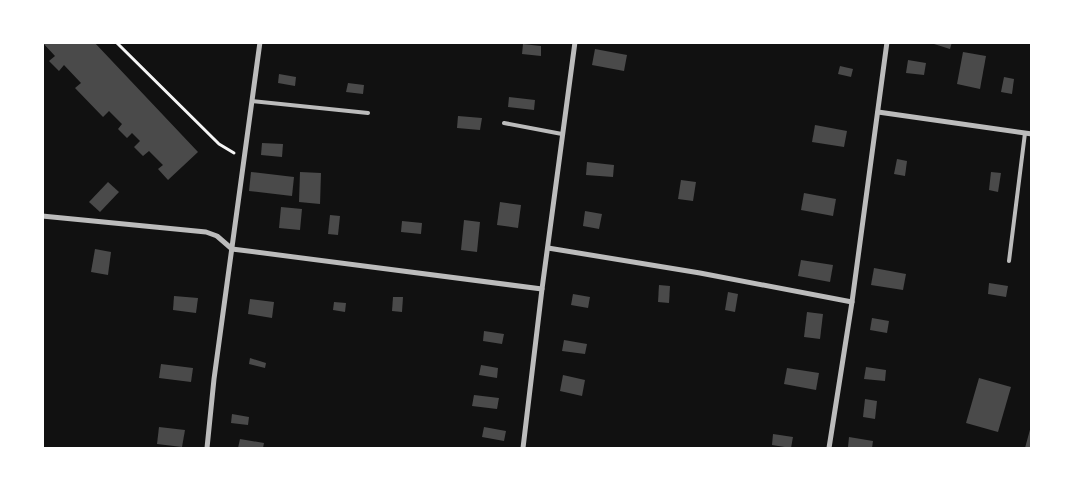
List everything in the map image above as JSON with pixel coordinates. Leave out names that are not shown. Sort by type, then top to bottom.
[{"type":"street","points":[[206,448],[260,42]]},
{"type":"street","points":[[523,448],[575,42]]},
{"type":"street","points":[[829,448],[852,302],[887,42]]},
{"type":"street","points":[[878,112],[1032,134]]},
{"type":"street","points":[[42,216],[206,232],[217,236],[232,249],[542,289]]},
{"type":"street","points":[[548,248],[700,273],[852,302]]},
{"type":"lane","points":[[252,101],[368,113]]},
{"type":"lane","points":[[504,123],[562,134]]},
{"type":"lane","points":[[1009,261],[1025,133]]},
{"type":"path","points":[[116,42],[219,144],[234,153],[245,154]]},
{"type":"building","points":[[42,42],[94,42],[198,152],[168,180],[158,169],[163,165],[149,151],[143,156],[134,147],[140,141],[132,133],[127,138],[118,129],[122,124],[109,111],[103,117],[75,88],[81,83],[64,65],[59,71],[49,61],[55,56]]},
{"type":"building","points":[[934,42],[952,42],[950,49],[934,44]]},
{"type":"building","points":[[523,44],[541,46],[541,56],[522,54]]},
{"type":"building","points":[[595,49],[627,55],[624,71],[592,65]]},
{"type":"building","points":[[963,52],[986,56],[980,89],[957,84]]},
{"type":"building","points":[[908,60],[926,63],[924,75],[906,73]]},
{"type":"building","points":[[840,66],[853,69],[851,77],[838,74]]},
{"type":"building","points":[[279,74],[296,77],[295,86],[278,83]]},
{"type":"building","points":[[1004,77],[1014,79],[1012,94],[1001,92]]},
{"type":"building","points":[[348,83],[364,85],[363,94],[346,92]]},
{"type":"building","points":[[509,97],[535,100],[534,110],[508,107]]},
{"type":"building","points":[[458,116],[482,118],[480,130],[457,128]]},
{"type":"building","points":[[815,125],[847,131],[844,147],[812,142]]},
{"type":"building","points":[[262,143],[283,144],[282,157],[261,155]]},
{"type":"building","points":[[897,159],[907,161],[905,176],[894,174]]},
{"type":"building","points":[[587,162],[614,165],[613,177],[586,175]]},
{"type":"building","points":[[251,172],[294,177],[292,196],[249,191]]},
{"type":"building","points":[[300,172],[321,173],[320,204],[299,202]]},
{"type":"building","points":[[991,172],[1001,173],[998,192],[989,190]]},
{"type":"building","points":[[681,180],[696,182],[693,201],[678,199]]},
{"type":"building","points":[[108,182],[119,192],[100,212],[89,202]]},
{"type":"building","points":[[804,193],[836,199],[833,216],[801,210]]},
{"type":"building","points":[[500,202],[521,205],[518,228],[497,225]]},
{"type":"building","points":[[281,207],[302,209],[300,230],[279,228]]},
{"type":"building","points":[[585,211],[602,214],[599,229],[583,226]]},
{"type":"building","points":[[330,215],[340,216],[338,235],[328,234]]},
{"type":"building","points":[[464,220],[480,222],[477,252],[461,250]]},
{"type":"building","points":[[402,221],[422,223],[421,234],[401,232]]},
{"type":"building","points":[[95,249],[111,252],[108,275],[91,272]]},
{"type":"building","points":[[801,260],[833,265],[830,282],[798,276]]},
{"type":"building","points":[[874,268],[906,274],[903,290],[871,285]]},
{"type":"building","points":[[989,283],[1008,286],[1006,297],[988,294]]},
{"type":"building","points":[[659,285],[670,286],[669,303],[658,302]]},
{"type":"building","points":[[728,292],[738,294],[735,312],[725,310]]},
{"type":"building","points":[[573,294],[590,297],[588,308],[571,305]]},
{"type":"building","points":[[174,296],[198,298],[196,313],[173,310]]},
{"type":"building","points":[[393,297],[403,297],[402,312],[392,311]]},
{"type":"building","points":[[250,299],[274,302],[272,318],[248,314]]},
{"type":"building","points":[[334,302],[346,303],[345,312],[333,310]]},
{"type":"building","points":[[807,312],[823,314],[820,339],[804,337]]},
{"type":"building","points":[[872,318],[889,321],[887,333],[870,330]]},
{"type":"building","points":[[484,331],[504,334],[502,344],[483,341]]},
{"type":"building","points":[[564,340],[587,344],[585,354],[562,351]]},
{"type":"building","points":[[250,358],[266,363],[265,368],[249,364]]},
{"type":"building","points":[[161,364],[193,368],[191,382],[159,378]]},
{"type":"building","points":[[481,365],[498,368],[497,378],[479,375]]},
{"type":"building","points":[[866,367],[886,370],[885,381],[864,379]]},
{"type":"building","points":[[787,368],[819,373],[816,390],[784,384]]},
{"type":"building","points":[[563,375],[585,380],[582,396],[560,391]]},
{"type":"building","points":[[979,378],[1011,387],[998,432],[966,423]]},
{"type":"building","points":[[474,395],[499,398],[497,409],[472,406]]},
{"type":"building","points":[[865,399],[877,401],[875,419],[863,417]]},
{"type":"building","points":[[232,414],[249,417],[248,425],[231,423]]},
{"type":"building","points":[[1031,426],[1032,448],[1025,448]]},
{"type":"building","points":[[159,427],[185,430],[182,447],[157,444]]},
{"type":"building","points":[[484,427],[506,431],[504,441],[482,437]]},
{"type":"building","points":[[773,434],[793,437],[791,448],[772,445]]},
{"type":"building","points":[[849,437],[873,441],[872,448],[848,447]]},
{"type":"building","points":[[240,439],[264,443],[263,448],[238,448]]}]
